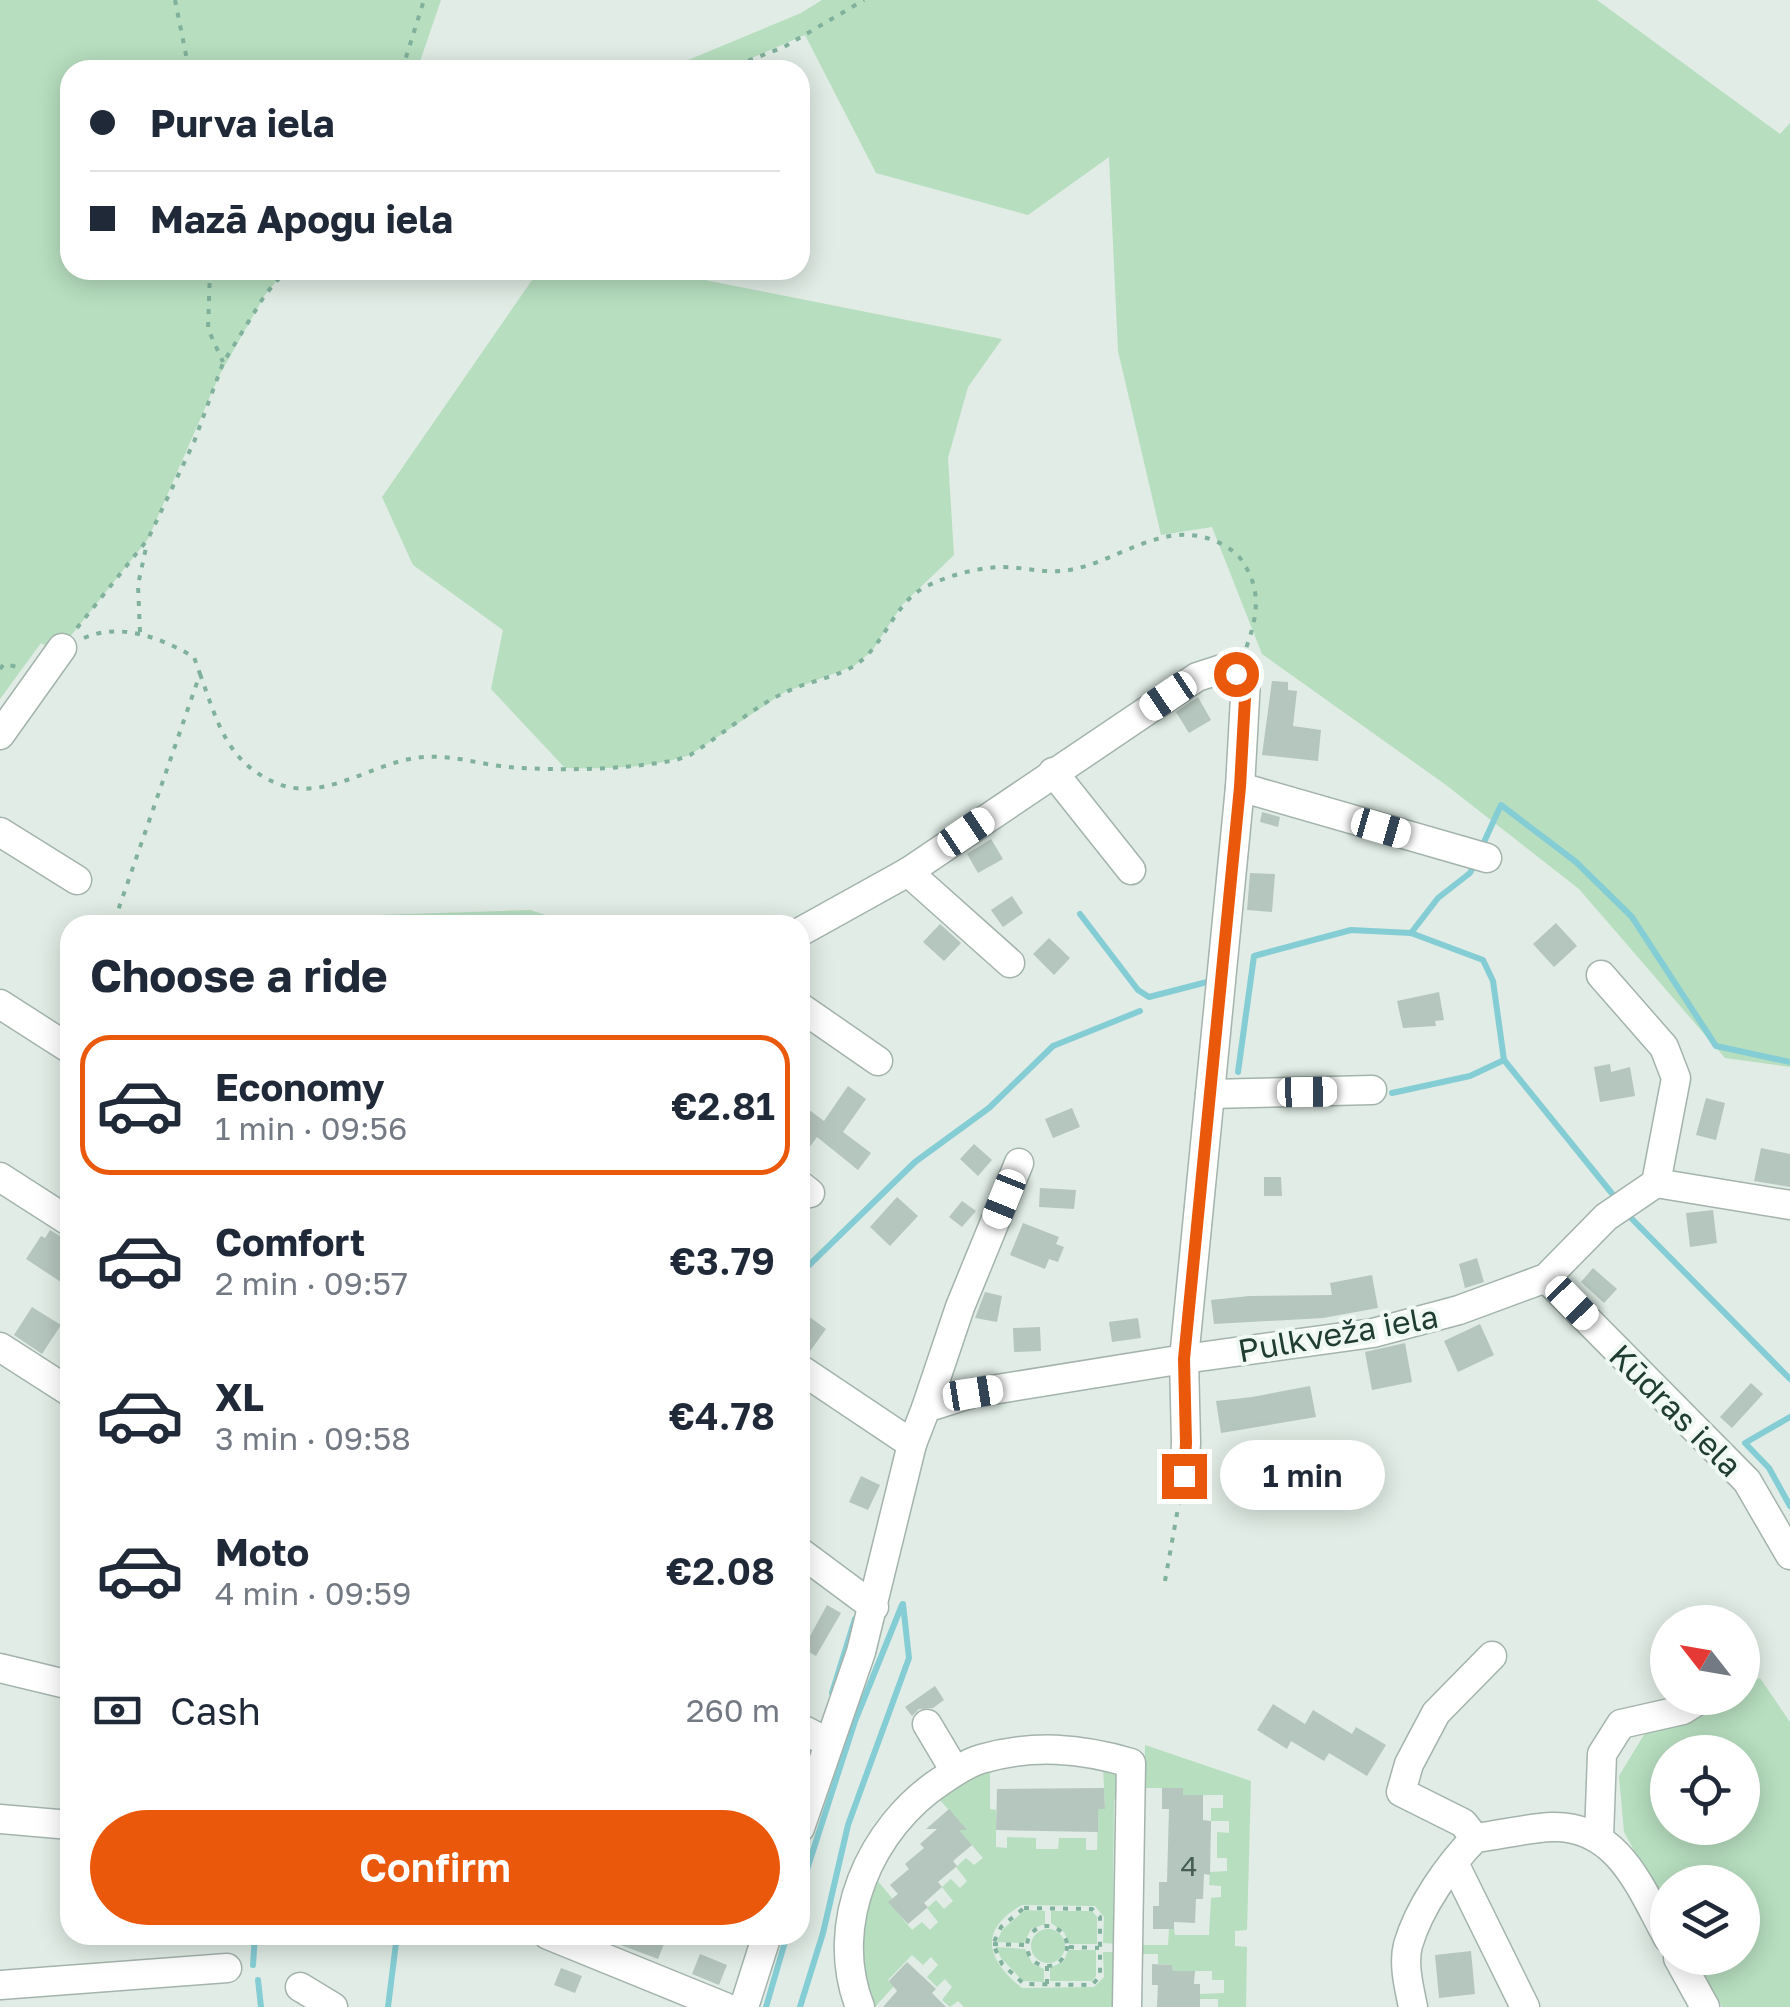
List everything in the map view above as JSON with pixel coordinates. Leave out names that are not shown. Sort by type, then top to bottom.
[{"type":"street","points":[[0,735],[62,648]]},
{"type":"street","points":[[810,926],[908,872],[1198,677],[1225,668],[1241,677],[1240,787],[1184,1359],[1184,1476]]},
{"type":"street","points":[[1053,772],[1131,870]]},
{"type":"street","points":[[1240,787],[1487,858]]},
{"type":"street","points":[[0,832],[77,880]]},
{"type":"street","points":[[908,872],[1010,963]]},
{"type":"street","points":[[1601,975],[1664,1047],[1676,1078],[1656,1183],[1790,1205]]},
{"type":"street","points":[[0,1004],[60,1043]]},
{"type":"street","points":[[810,1014],[878,1061]]},
{"type":"street","points":[[1210,1094],[1372,1090]]},
{"type":"street","points":[[810,1796],[874,1607],[912,1444],[960,1307],[1018,1163]]},
{"type":"street","points":[[0,1177],[60,1216]]},
{"type":"street","name":"Pulkveža iela","points":[[926,1408],[973,1393],[1372,1333],[1459,1310],[1546,1278],[1606,1217],[1656,1183]]},
{"type":"street","name":"Kūdras iela","points":[[1546,1278],[1747,1481],[1790,1555]]},
{"type":"street","points":[[0,1347],[60,1386]]},
{"type":"street","points":[[810,1376],[912,1444]]},
{"type":"street","points":[[810,1559],[874,1607]]},
{"type":"street","points":[[1475,1838],[1463,1823],[1401,1792],[1410,1764],[1436,1713],[1492,1656]]},
{"type":"street","points":[[0,1668],[60,1683]]},
{"type":"street","points":[[1598,1836],[1602,1754],[1621,1724],[1661,1715]]},
{"type":"street","points":[[928,1724],[955,1772]]},
{"type":"street","points":[[810,1733],[827,1742]]},
{"type":"street","points":[[860,2007],[851,1966],[854,1905],[863,1874],[899,1814],[922,1794],[979,1760],[1041,1748],[1090,1750],[1130,1763],[1127,2007]]},
{"type":"street","points":[[0,1819],[60,1824]]},
{"type":"street","points":[[1413,2007],[1407,1947],[1420,1916],[1475,1838],[1555,1827],[1598,1836],[1628,1865],[1650,1905]]},
{"type":"street","points":[[1454,1863],[1525,2007]]},
{"type":"street","points":[[572,1945],[724,2007]]},
{"type":"street","points":[[744,2007],[763,1945]]},
{"type":"street","points":[[0,1985],[227,1968]]},
{"type":"street","points":[[1687,1975],[1704,2007]]},
{"type":"street","points":[[300,1987],[333,2007]]},
{"type":"path","points":[[175,0],[187,60]]},
{"type":"path","points":[[405,60],[424,0]]},
{"type":"path","points":[[749,60],[784,46],[864,0]]},
{"type":"path","points":[[210,280],[208,329],[223,364]]},
{"type":"path","points":[[140,632],[138,584],[148,539],[194,442],[223,364],[277,280]]},
{"type":"path","points":[[62,648],[97,632],[140,632],[194,657],[224,740],[239,760],[281,785],[312,789],[410,759],[436,756],[507,767],[652,764],[690,755],[786,692],[854,666],[872,650],[902,605],[924,587],[964,572],[1000,568],[1074,570],[1160,537],[1202,536],[1226,546],[1241,558],[1256,588],[1258,606],[1241,677]]},
{"type":"path","points":[[62,648],[148,539]]},
{"type":"path","points":[[116,915],[200,674]]},
{"type":"path","points":[[1165,1581],[1184,1476]]},
{"type":"path","points":[[1024,1908],[1092,1909],[1100,1917],[1099,1948],[1100,1976],[1092,1985],[1047,1985],[1024,1984],[1002,1964],[993,1944],[1001,1927],[1024,1908]]},
{"type":"path","points":[[1047,1926],[1060,1930],[1067,1947],[1063,1959],[1047,1966],[1030,1957],[1027,1945],[1032,1934],[1047,1926]]},
{"type":"path","points":[[993,1944],[1027,1945]]},
{"type":"path","points":[[1067,1947],[1129,1947]]},
{"type":"path","points":[[1047,1966],[1047,1985]]},
{"type":"green space","points":[[0,0],[441,0],[420,60],[60,60],[60,280],[278,280],[219,376],[148,539],[62,647],[61,656],[41,643],[0,699]]},
{"type":"green space","points":[[822,0],[1597,0],[1780,134],[1790,123],[1790,1067],[1725,1058],[1579,889],[1446,785],[1262,654],[1212,527],[1161,535],[1118,351],[1109,157],[1028,215],[876,173],[805,35],[747,60],[688,60],[801,13]]},
{"type":"green space","points":[[532,280],[705,280],[1002,339],[968,387],[948,458],[954,555],[902,605],[872,651],[854,666],[785,692],[690,755],[660,763],[565,768],[491,689],[503,630],[413,565],[382,497]]},
{"type":"green space","points":[[530,910],[546,915],[375,915]]},
{"type":"green space","points":[[1760,1678],[1790,1722],[1790,2007],[1722,2007],[1702,1975],[1760,1975],[1760,1865],[1650,1865],[1650,1880],[1624,1832],[1619,1776],[1645,1733],[1683,1715],[1760,1715]]},
{"type":"green space","points":[[1145,1745],[1251,1781],[1247,1930],[1235,1931],[1235,1946],[1247,1947],[1246,2007],[1218,2007],[1218,1999],[1200,1999],[1200,1994],[1224,1993],[1224,1980],[1212,1980],[1212,1971],[1173,1971],[1172,1965],[1158,1964],[1158,1954],[1143,1954],[1143,1945],[1168,1945],[1169,1929],[1174,1929],[1175,1935],[1209,1935],[1211,1898],[1221,1897],[1221,1886],[1209,1885],[1210,1872],[1227,1871],[1227,1858],[1217,1858],[1217,1832],[1229,1833],[1229,1821],[1211,1821],[1211,1808],[1223,1808],[1223,1795],[1183,1795],[1182,1788],[1144,1788]]},
{"type":"green space","points":[[1103,1768],[1119,1770],[1122,1790],[1114,1800],[1113,1900],[1120,1911],[1118,1944],[1103,1943],[1104,1917],[1095,1906],[1022,1905],[998,1924],[992,1945],[1001,1966],[1022,1988],[1094,1987],[1104,1977],[1103,1952],[1118,1952],[1118,2007],[964,2007],[958,2001],[950,2007],[942,2000],[952,1987],[945,1979],[937,1987],[927,1977],[938,1965],[931,1957],[923,1965],[912,1955],[888,1980],[894,1986],[875,2007],[866,1974],[864,1943],[876,1879],[912,1930],[922,1922],[930,1930],[938,1922],[927,1908],[936,1900],[944,1909],[953,1901],[942,1887],[951,1879],[960,1888],[967,1881],[956,1867],[966,1858],[974,1865],[983,1858],[957,1828],[961,1823],[937,1797],[990,1770],[990,1809],[996,1810],[996,1847],[1007,1848],[1007,1837],[1036,1838],[1036,1849],[1058,1849],[1059,1838],[1086,1838],[1086,1850],[1097,1850],[1098,1809],[1105,1808]]},
{"type":"green space","points":[[1025,1910],[1045,1911],[1045,1924],[1031,1929],[1024,1943],[997,1942],[1002,1930]]},
{"type":"green space","points":[[1051,1911],[1092,1911],[1097,1917],[1097,1944],[1069,1944],[1064,1932],[1051,1923]]},
{"type":"green space","points":[[1048,1929],[1060,1934],[1065,1946],[1060,1958],[1048,1963],[1036,1958],[1031,1946],[1036,1934]]},
{"type":"green space","points":[[996,1947],[1025,1949],[1032,1963],[1044,1969],[1044,1982],[1023,1981]]},
{"type":"green space","points":[[1068,1950],[1096,1950],[1096,1976],[1092,1981],[1050,1981],[1050,1968],[1064,1961]]},
{"type":"building","points":[[1272,681],[1288,682],[1288,690],[1297,691],[1293,726],[1321,730],[1318,761],[1262,755]]},
{"type":"building","points":[[1198,697],[1211,720],[1189,733],[1176,712]]},
{"type":"building","points":[[1262,812],[1280,817],[1278,827],[1260,822]]},
{"type":"building","points":[[991,839],[1003,859],[978,873],[967,854]]},
{"type":"building","points":[[1250,873],[1275,874],[1272,912],[1247,910]]},
{"type":"building","points":[[1012,896],[1023,913],[1003,927],[991,910]]},
{"type":"building","points":[[1556,923],[1577,946],[1554,967],[1533,944]]},
{"type":"building","points":[[940,924],[961,943],[944,961],[923,942]]},
{"type":"building","points":[[1049,938],[1070,958],[1054,975],[1033,954]]},
{"type":"building","points":[[1439,992],[1444,1020],[1435,1021],[1436,1026],[1403,1028],[1397,1001]]},
{"type":"building","points":[[1610,1064],[1611,1072],[1630,1067],[1635,1096],[1600,1102],[1594,1067]]},
{"type":"building","points":[[848,1086],[866,1099],[843,1132],[871,1153],[858,1170],[817,1137],[810,1146],[810,1110],[824,1121]]},
{"type":"building","points":[[1706,1098],[1725,1103],[1716,1140],[1696,1135]]},
{"type":"building","points":[[1072,1108],[1080,1127],[1053,1138],[1045,1119]]},
{"type":"building","points":[[974,1144],[992,1160],[978,1176],[960,1159]]},
{"type":"building","points":[[1761,1148],[1790,1154],[1790,1187],[1754,1181]]},
{"type":"building","points":[[1264,1177],[1281,1177],[1282,1196],[1264,1196]]},
{"type":"building","points":[[1040,1188],[1076,1190],[1074,1209],[1039,1207]]},
{"type":"building","points":[[897,1197],[918,1216],[890,1246],[870,1227]]},
{"type":"building","points":[[962,1201],[976,1211],[962,1227],[949,1217]]},
{"type":"building","points":[[1713,1210],[1717,1243],[1690,1247],[1686,1213]]},
{"type":"building","points":[[1023,1223],[1059,1237],[1056,1244],[1064,1247],[1058,1262],[1049,1259],[1045,1269],[1010,1255]]},
{"type":"building","points":[[50,1230],[60,1236],[60,1281],[26,1259],[41,1236],[45,1238]]},
{"type":"building","points":[[1477,1258],[1484,1282],[1465,1288],[1459,1264]]},
{"type":"building","points":[[1593,1268],[1617,1289],[1604,1303],[1581,1282]]},
{"type":"building","points":[[1372,1275],[1378,1308],[1323,1318],[1214,1324],[1211,1300],[1332,1295],[1330,1283]]},
{"type":"building","points":[[985,1292],[1002,1296],[997,1322],[975,1318]]},
{"type":"building","points":[[32,1307],[60,1324],[42,1354],[14,1335]]},
{"type":"building","points":[[810,1317],[826,1329],[810,1351]]},
{"type":"building","points":[[1138,1318],[1141,1338],[1112,1342],[1109,1322]]},
{"type":"building","points":[[1480,1324],[1494,1355],[1458,1372],[1444,1341]]},
{"type":"building","points":[[1040,1327],[1041,1351],[1014,1352],[1013,1328]]},
{"type":"building","points":[[1405,1343],[1412,1382],[1372,1390],[1365,1352]]},
{"type":"building","points":[[1751,1383],[1763,1394],[1732,1428],[1720,1417]]},
{"type":"building","points":[[1310,1386],[1316,1417],[1221,1433],[1216,1401]]},
{"type":"building","points":[[861,1476],[880,1485],[868,1510],[849,1502]]},
{"type":"building","points":[[827,1605],[841,1613],[816,1656],[810,1653],[810,1636]]},
{"type":"building","points":[[935,1686],[944,1700],[933,1708],[919,1709],[912,1716],[905,1707]]},
{"type":"building","points":[[1273,1704],[1305,1724],[1313,1710],[1352,1734],[1356,1727],[1386,1745],[1367,1776],[1329,1753],[1324,1761],[1291,1741],[1287,1749],[1257,1730]]},
{"type":"building","points":[[1104,1788],[1105,1809],[1098,1809],[1098,1832],[996,1830],[997,1789]]},
{"type":"building","points":[[1162,1788],[1183,1788],[1183,1795],[1203,1795],[1203,1820],[1211,1821],[1210,1875],[1204,1874],[1203,1899],[1196,1899],[1195,1923],[1174,1922],[1174,1929],[1153,1929],[1153,1906],[1159,1906],[1159,1882],[1167,1882],[1169,1809],[1162,1809]]},
{"type":"building","points":[[949,1809],[967,1830],[959,1830],[972,1845],[953,1861],[957,1866],[938,1882],[942,1887],[924,1903],[928,1907],[908,1924],[888,1902],[898,1894],[890,1885],[909,1869],[905,1864],[924,1848],[920,1844],[937,1829],[926,1829]]},
{"type":"building","points":[[621,1945],[664,1945],[658,1959]]},
{"type":"building","points":[[1471,1951],[1475,1994],[1439,1998],[1435,1955]]},
{"type":"building","points":[[700,1954],[727,1965],[719,1985],[692,1974]]},
{"type":"building","points":[[907,1962],[936,1989],[932,1993],[946,2007],[883,2007],[897,1991],[889,1981]]},
{"type":"building","points":[[1152,1964],[1172,1965],[1173,1971],[1195,1971],[1194,1984],[1200,1984],[1200,2007],[1157,2007],[1158,1985],[1152,1985]]},
{"type":"building","points":[[561,1968],[582,1976],[575,1993],[554,1985]]},
{"type":"waterway","points":[[1484,842],[1501,805],[1576,862],[1632,917],[1716,1046],[1790,1062]]},
{"type":"waterway","points":[[1411,933],[1438,898],[1470,873],[1475,863]]},
{"type":"waterway","points":[[1080,914],[1138,990],[1149,997],[1211,981]]},
{"type":"waterway","points":[[1238,1072],[1254,956],[1351,930],[1411,933],[1483,960],[1493,981],[1504,1060],[1614,1196]]},
{"type":"waterway","points":[[810,1264],[915,1162],[989,1108],[1053,1046],[1140,1011]]},
{"type":"waterway","points":[[1392,1093],[1470,1076],[1504,1060]]},
{"type":"waterway","points":[[1632,1219],[1790,1379]]},
{"type":"waterway","points":[[1790,1417],[1745,1443],[1769,1468],[1790,1506]]},
{"type":"waterway","points":[[800,2007],[823,1933],[848,1825],[909,1658],[903,1604]]},
{"type":"waterway","points":[[810,1860],[855,1721],[902,1605]]},
{"type":"waterway","points":[[832,1693],[855,1619]]},
{"type":"waterway","points":[[253,1965],[254,1945]]},
{"type":"waterway","points":[[388,2007],[396,1945]]},
{"type":"waterway","points":[[766,2007],[784,1945]]},
{"type":"waterway","points":[[258,1980],[261,2007]]},
{"type":"route","points":[[1184,1476],[1184,1359],[1240,787],[1246,680],[1236,674]]}]
